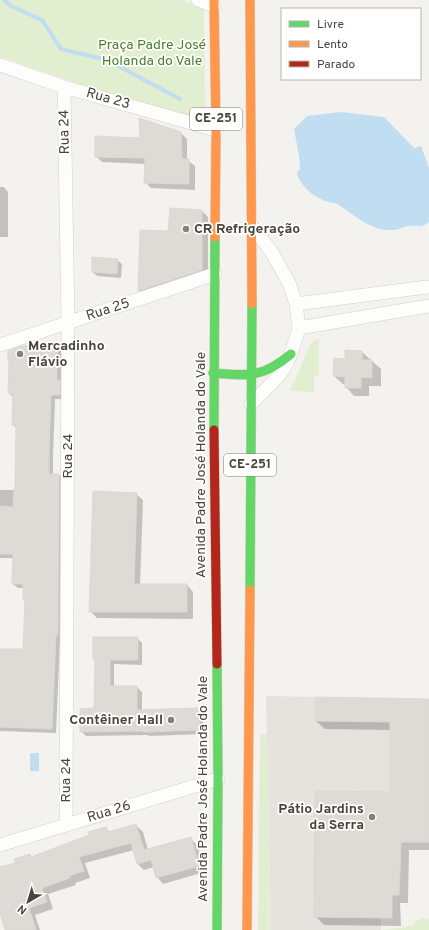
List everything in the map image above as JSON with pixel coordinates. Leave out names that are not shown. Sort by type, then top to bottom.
[{"type":"main road","name":"CE-251","points":[[247,930],[252,375],[250,0]]},
{"type":"main road","name":"Avenida Padre José Holanda do Vale","points":[[214,3],[216,130],[214,373],[218,779],[217,930]]},
{"type":"main road","points":[[214,373],[252,375],[262,374],[272,370],[291,354]]},
{"type":"street","points":[[198,0],[214,3]]},
{"type":"street","name":"Rua 23","points":[[0,65],[64,87],[216,130]]},
{"type":"street","name":"Rua 24","points":[[64,87],[68,323],[66,825]]},
{"type":"street","points":[[250,224],[271,251],[282,269],[296,304],[299,328],[291,354],[279,376],[251,404]]},
{"type":"street","name":"Rua 25","points":[[0,345],[215,274]]},
{"type":"street","points":[[296,304],[428,285],[426,293],[429,305],[299,328]]},
{"type":"street","name":"Rua 26","points":[[0,845],[218,779]]},
{"type":"green space","name":"Praça Padre José Holanda do Vale","points":[[0,0],[182,0],[204,8],[205,114],[203,118],[200,121],[188,121],[0,57]]},
{"type":"green space","points":[[319,339],[319,376],[314,376],[314,392],[290,391],[310,345],[313,341]]},
{"type":"green space","points":[[260,734],[267,734],[271,930],[258,930]]},
{"type":"green space","points":[[422,918],[429,920],[429,930],[382,930],[412,926],[416,921]]},
{"type":"shaded area","points":[[266,696],[315,697],[315,721],[390,722],[390,792],[315,791],[381,917],[381,930],[271,930]]},
{"type":"water","points":[[341,112],[384,117],[414,148],[421,146],[429,168],[429,222],[421,226],[407,226],[396,230],[386,230],[371,226],[336,203],[324,200],[312,194],[302,184],[297,173],[300,169],[294,129],[307,116]]},
{"type":"water","points":[[30,753],[39,753],[39,771],[30,771]]},
{"type":"building","points":[[139,118],[181,132],[182,159],[189,159],[189,184],[144,183],[145,158],[95,157],[95,136],[140,138]]},
{"type":"building","points":[[170,208],[202,210],[202,270],[138,291],[140,230],[168,231]]},
{"type":"building","points":[[92,257],[118,259],[117,274],[92,272]]},
{"type":"building","points":[[57,345],[57,380],[60,380],[60,395],[51,395],[49,451],[49,474],[59,474],[58,635],[56,635],[52,729],[0,727],[0,649],[23,649],[25,599],[23,599],[23,584],[12,584],[13,554],[0,554],[0,506],[13,507],[15,489],[16,425],[12,425],[13,394],[8,393],[8,351],[22,346]]},
{"type":"building","points":[[345,350],[362,351],[362,360],[372,360],[372,378],[361,377],[361,388],[345,388],[345,377],[333,376],[334,358],[345,359]]},
{"type":"building","points":[[93,491],[137,493],[134,584],[187,584],[187,612],[89,612]]},
{"type":"building","points":[[93,637],[138,637],[138,660],[110,660],[110,686],[137,686],[137,710],[198,708],[200,730],[80,732],[80,709],[94,708],[95,660],[93,660]]},
{"type":"building","name":"Pátio Jardins da Serra","points":[[315,697],[429,699],[429,842],[401,842],[399,895],[392,895],[392,918],[314,917],[315,791],[390,792],[390,722],[315,721]]},
{"type":"building","points":[[136,824],[144,850],[191,837],[199,866],[156,878],[151,860],[137,864],[131,843],[79,857],[84,871],[69,876],[70,878],[42,888],[47,902],[29,908],[36,930],[5,930],[0,914],[0,867],[15,863],[14,859],[30,854],[31,857],[89,835],[88,832],[106,827],[108,832]]},
{"type":"waterway","points":[[4,0],[11,6],[42,20],[61,49],[107,60],[180,99]]},
{"type":"traffic: fast","points":[[214,430],[215,237]]},
{"type":"traffic: fast","points":[[250,590],[252,304]]},
{"type":"traffic: fast","points":[[213,373],[236,375],[255,374],[272,368],[291,354]]},
{"type":"traffic: fast","points":[[217,664],[217,930]]},
{"type":"traffic: slow","points":[[214,0],[216,130],[215,237]]},
{"type":"traffic: slow","points":[[250,0],[252,304]]},
{"type":"traffic: slow","points":[[247,930],[250,590]]},
{"type":"traffic: jam","points":[[214,430],[217,664]]},
{"type":"place","name":"CR Refrigeração","points":[[186,229]]},
{"type":"place","name":"Mercadinho Flávio","points":[[20,354]]},
{"type":"place","name":"Contêiner Hall","points":[[171,720]]},
{"type":"place","name":"Pátio Jardins da Serra","points":[[372,817]]}]
